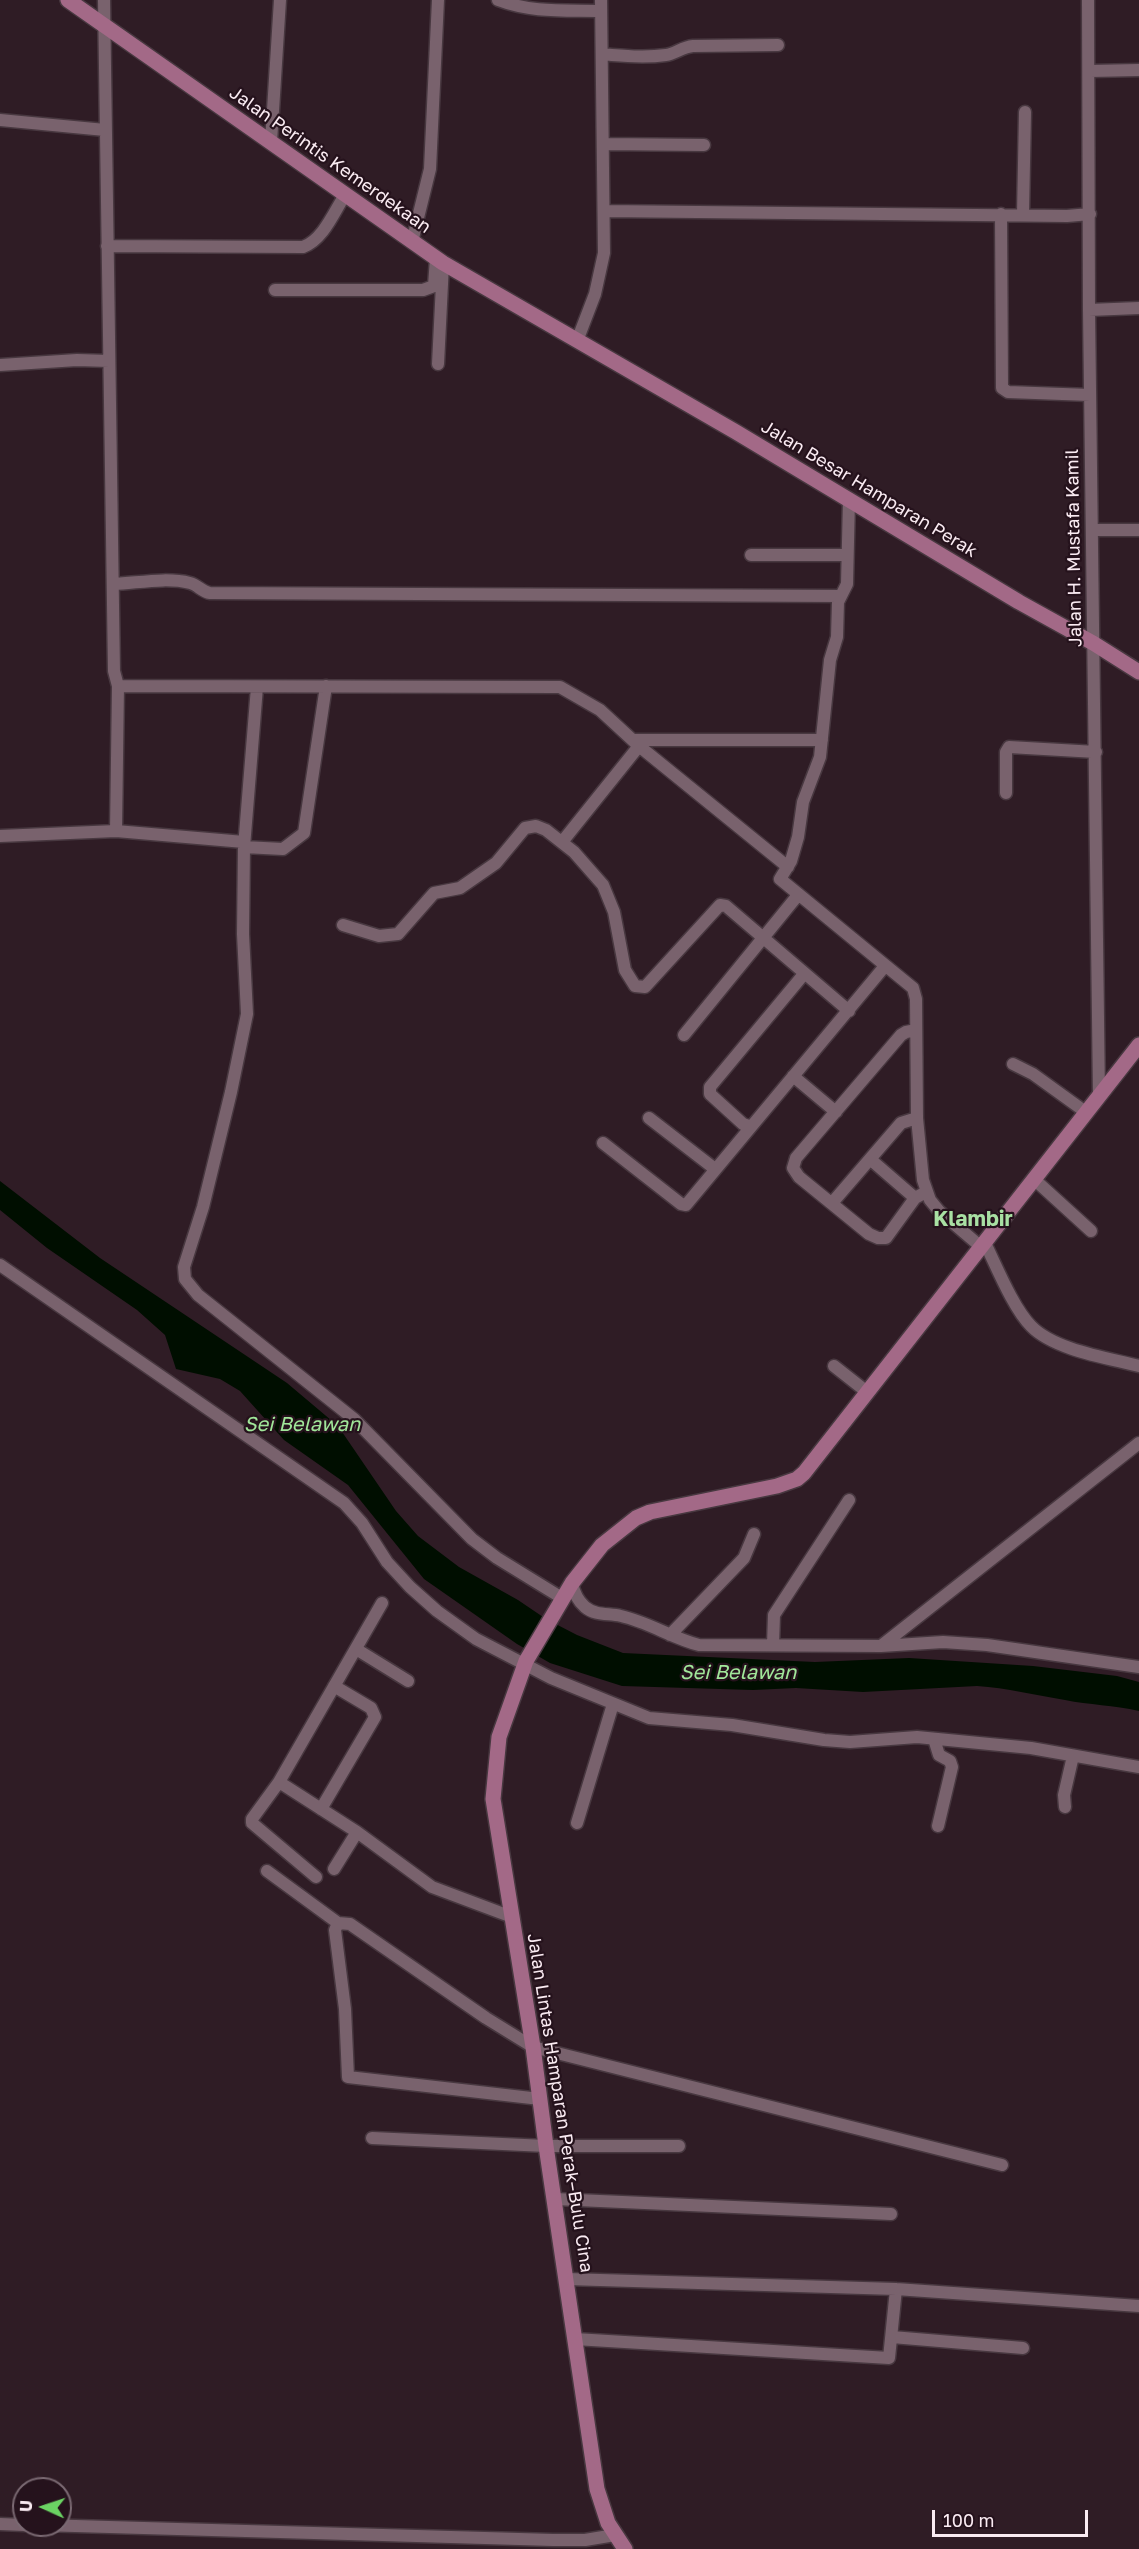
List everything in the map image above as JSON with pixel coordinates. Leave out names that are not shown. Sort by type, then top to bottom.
[{"type":"main road","name":"Jalan Perintis Kemerdekaan","points":[[68,0],[440,261],[577,341]]},
{"type":"main road","name":"Jalan Besar Hamparan Perak","points":[[577,341],[1139,672]]},
{"type":"main road","points":[[560,1601],[602,1545],[643,1514],[777,1486],[797,1479],[804,1473],[1139,1045]]},
{"type":"main road","name":"Jalan Lintas Hamparan Perak–Bulu Cina","points":[[560,1601],[525,1663],[499,1737],[493,1799],[533,2047],[597,2489],[604,2516],[625,2549]]},
{"type":"street","points":[[104,0],[114,671],[118,686],[116,831]]},
{"type":"street","points":[[271,142],[280,0]]},
{"type":"street","points":[[412,242],[430,170],[438,0]]},
{"type":"street","points":[[498,0],[517,7],[544,11],[601,6],[604,253],[594,294],[577,341]]},
{"type":"street","name":"Jalan H. Mustafa Kamil","points":[[1088,0],[1089,310],[1099,1095]]},
{"type":"street","points":[[602,54],[667,55],[683,47],[693,46],[778,45]]},
{"type":"street","points":[[1089,71],[1139,70]]},
{"type":"street","points":[[1023,214],[1025,112]]},
{"type":"street","points":[[0,120],[105,130]]},
{"type":"street","points":[[604,144],[704,145]]},
{"type":"street","points":[[107,246],[303,247],[311,244],[319,236],[345,195]]},
{"type":"street","points":[[605,211],[1067,216],[1090,214]]},
{"type":"street","points":[[1001,214],[1002,388],[1008,392],[1090,395]]},
{"type":"street","points":[[275,290],[423,290],[434,286],[440,261]]},
{"type":"street","points":[[438,364],[440,261]]},
{"type":"street","points":[[1089,310],[1139,308]]},
{"type":"street","points":[[0,365],[77,360],[109,361]]},
{"type":"street","points":[[849,500],[847,584],[841,596],[837,637],[830,660],[818,764],[804,798],[798,837],[788,867],[780,879],[913,988],[916,999],[917,1118],[923,1180],[926,1192],[939,1211],[982,1243],[1021,1314],[1032,1328],[1060,1344],[1139,1366]]},
{"type":"street","points":[[1092,531],[1139,530]]},
{"type":"street","points":[[751,555],[847,555]]},
{"type":"street","points":[[114,584],[176,581],[193,583],[204,592],[210,593],[841,596]]},
{"type":"street","points":[[118,686],[560,687],[600,710],[636,743],[788,867]]},
{"type":"street","points":[[0,836],[116,831],[283,849],[304,833],[326,686]]},
{"type":"street","points":[[257,687],[244,844],[243,928],[247,1014],[208,1184],[184,1267],[185,1280],[198,1295],[354,1419],[472,1539],[560,1601]]},
{"type":"street","points":[[636,743],[822,740]]},
{"type":"street","points":[[561,842],[636,743]]},
{"type":"street","points":[[1006,793],[1006,752],[1009,747],[1096,752]]},
{"type":"street","points":[[343,925],[379,936],[398,934],[434,893],[460,888],[484,872],[530,826],[546,830],[561,842],[589,867],[603,885],[614,912],[625,970],[631,982],[639,988],[645,987],[720,905],[726,906],[849,1011]]},
{"type":"street","points":[[684,1035],[798,895]]},
{"type":"street","points":[[603,1143],[684,1205],[885,966]]},
{"type":"street","points":[[749,1126],[743,1124],[710,1094],[710,1087],[804,974]]},
{"type":"street","points":[[916,1030],[901,1035],[796,1158],[793,1168],[799,1177],[869,1234],[882,1239],[886,1238],[915,1198],[926,1192]]},
{"type":"street","points":[[1013,1064],[1033,1074],[1087,1113]]},
{"type":"street","points":[[793,1076],[836,1112]]},
{"type":"street","points":[[649,1118],[715,1169]]},
{"type":"street","points":[[832,1203],[901,1123],[917,1118]]},
{"type":"street","points":[[870,1159],[915,1198]]},
{"type":"street","points":[[1035,1180],[1091,1231]]},
{"type":"street","points":[[0,1265],[344,1503],[362,1523],[394,1570],[437,1611],[476,1640],[614,1704],[642,1715],[664,1720],[732,1725],[803,1738],[850,1742],[917,1737],[1031,1748],[1139,1767]]},
{"type":"street","points":[[834,1366],[867,1392]]},
{"type":"street","points":[[881,1646],[1139,1443]]},
{"type":"street","points":[[773,1645],[774,1615],[849,1500]]},
{"type":"street","points":[[670,1635],[744,1558],[754,1534]]},
{"type":"street","points":[[572,1583],[574,1594],[579,1601],[595,1613],[627,1618],[670,1635],[707,1645],[881,1646],[944,1642],[987,1645],[1139,1667]]},
{"type":"street","points":[[316,1877],[252,1824],[252,1819],[279,1782],[382,1603]]},
{"type":"street","points":[[356,1648],[408,1681]]},
{"type":"street","points":[[321,1809],[375,1717],[371,1708],[334,1686]]},
{"type":"street","points":[[577,1823],[614,1704]]},
{"type":"street","points":[[934,1739],[939,1755],[950,1761],[952,1767],[938,1826]]},
{"type":"street","points":[[1065,1807],[1064,1796],[1073,1756]]},
{"type":"street","points":[[279,1782],[357,1832],[432,1887],[512,1917]]},
{"type":"street","points":[[334,1869],[357,1832]]},
{"type":"street","points":[[267,1871],[338,1923],[350,1924],[486,2018],[533,2047],[1002,2165]]},
{"type":"street","points":[[338,1923],[335,1930],[345,2009],[348,2077],[540,2098]]},
{"type":"street","points":[[372,2138],[546,2146],[678,2146]]},
{"type":"street","points":[[555,2199],[891,2214]]},
{"type":"street","points":[[567,2279],[896,2289],[1139,2306]]},
{"type":"street","points":[[575,2339],[889,2358],[896,2289]]},
{"type":"street","points":[[892,2337],[1023,2348]]},
{"type":"street","points":[[72,2526],[553,2540],[585,2540],[615,2535]]},
{"type":"water","name":"Sei Belawan","points":[[0,1181],[100,1258],[287,1383],[338,1426],[396,1511],[418,1536],[459,1567],[577,1635],[623,1653],[815,1662],[909,1658],[1033,1666],[1117,1676],[1139,1682],[1139,1711],[977,1686],[863,1692],[796,1688],[753,1690],[622,1686],[550,1663],[517,1644],[424,1579],[348,1485],[284,1440],[240,1391],[220,1379],[176,1369],[165,1335],[137,1310],[47,1248],[0,1210]]},
{"type":"district","name":"Klambir","points":[[973,1219]]}]
